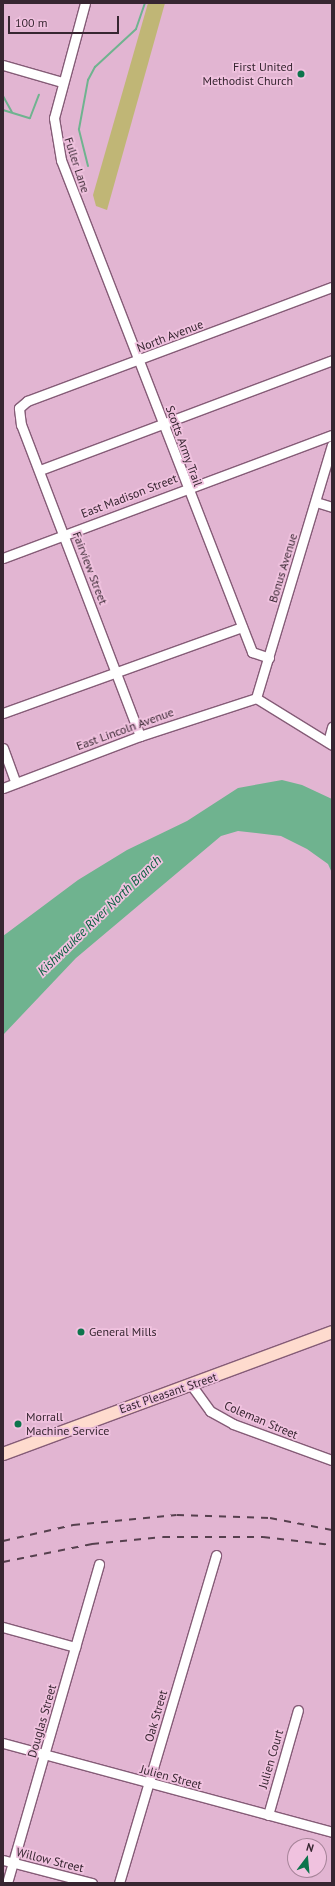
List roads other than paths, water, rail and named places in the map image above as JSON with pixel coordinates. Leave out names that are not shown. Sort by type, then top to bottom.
[{"type":"main road","name":"East Pleasant Street","points":[[3,1454],[192,1386],[332,1332]]},
{"type":"street","name":"Fuller Lane","points":[[85,3],[62,80],[54,118],[55,135],[88,231]]},
{"type":"street","points":[[3,65],[62,80]]},
{"type":"street","name":"Scotts Army Trail","points":[[88,231],[141,361],[185,487],[252,652],[269,658]]},
{"type":"street","name":"North Avenue","points":[[19,408],[27,401],[141,361],[332,287]]},
{"type":"street","points":[[40,470],[332,360]]},
{"type":"street","name":"Fairview Street","points":[[19,408],[21,426],[40,470],[140,736]]},
{"type":"street","name":"East Madison Street","points":[[3,558],[185,487],[332,435]]},
{"type":"street","name":"Bonus Avenue","points":[[256,698],[332,445]]},
{"type":"street","points":[[316,502],[332,507]]},
{"type":"street","points":[[3,713],[115,670],[242,627]]},
{"type":"street","points":[[256,698],[330,744],[332,727]]},
{"type":"street","name":"East Lincoln Avenue","points":[[3,788],[140,736],[256,698]]},
{"type":"street","points":[[3,748],[16,783]]},
{"type":"street","name":"Coleman Street","points":[[192,1386],[210,1411],[233,1424],[332,1460]]},
{"type":"street","name":"Oak Street","points":[[119,1883],[216,1555]]},
{"type":"street","name":"Douglas Street","points":[[7,1883],[99,1564]]},
{"type":"street","points":[[3,1627],[75,1647]]},
{"type":"street","name":"Julien Court","points":[[268,1815],[298,1710]]},
{"type":"street","name":"Julien Street","points":[[3,1743],[332,1832]]},
{"type":"street","name":"Willow Street","points":[[3,1860],[92,1883]]},
{"type":"water","name":"Kishwaukee River North Branch","points":[[282,780],[302,785],[332,799],[332,873],[328,864],[307,849],[281,836],[238,831],[221,836],[76,958],[3,1035],[3,936],[78,880],[127,850],[187,821],[238,788]]},
{"type":"waterway","points":[[88,166],[79,129],[88,80],[95,67],[136,29],[145,3]]},
{"type":"waterway","points":[[3,110],[30,118],[39,95]]},
{"type":"waterway","points":[[3,96],[12,112]]},
{"type":"railway","points":[[3,1541],[73,1525],[177,1515],[270,1518],[332,1530]]},
{"type":"railway","points":[[3,1562],[92,1544],[163,1537],[263,1537],[332,1545]]},
{"type":"place","name":"First United Methodist Church","points":[[301,74]]},
{"type":"place","name":"General Mills","points":[[81,1332]]},
{"type":"place","name":"Morrall Machine Service","points":[[18,1424]]}]
